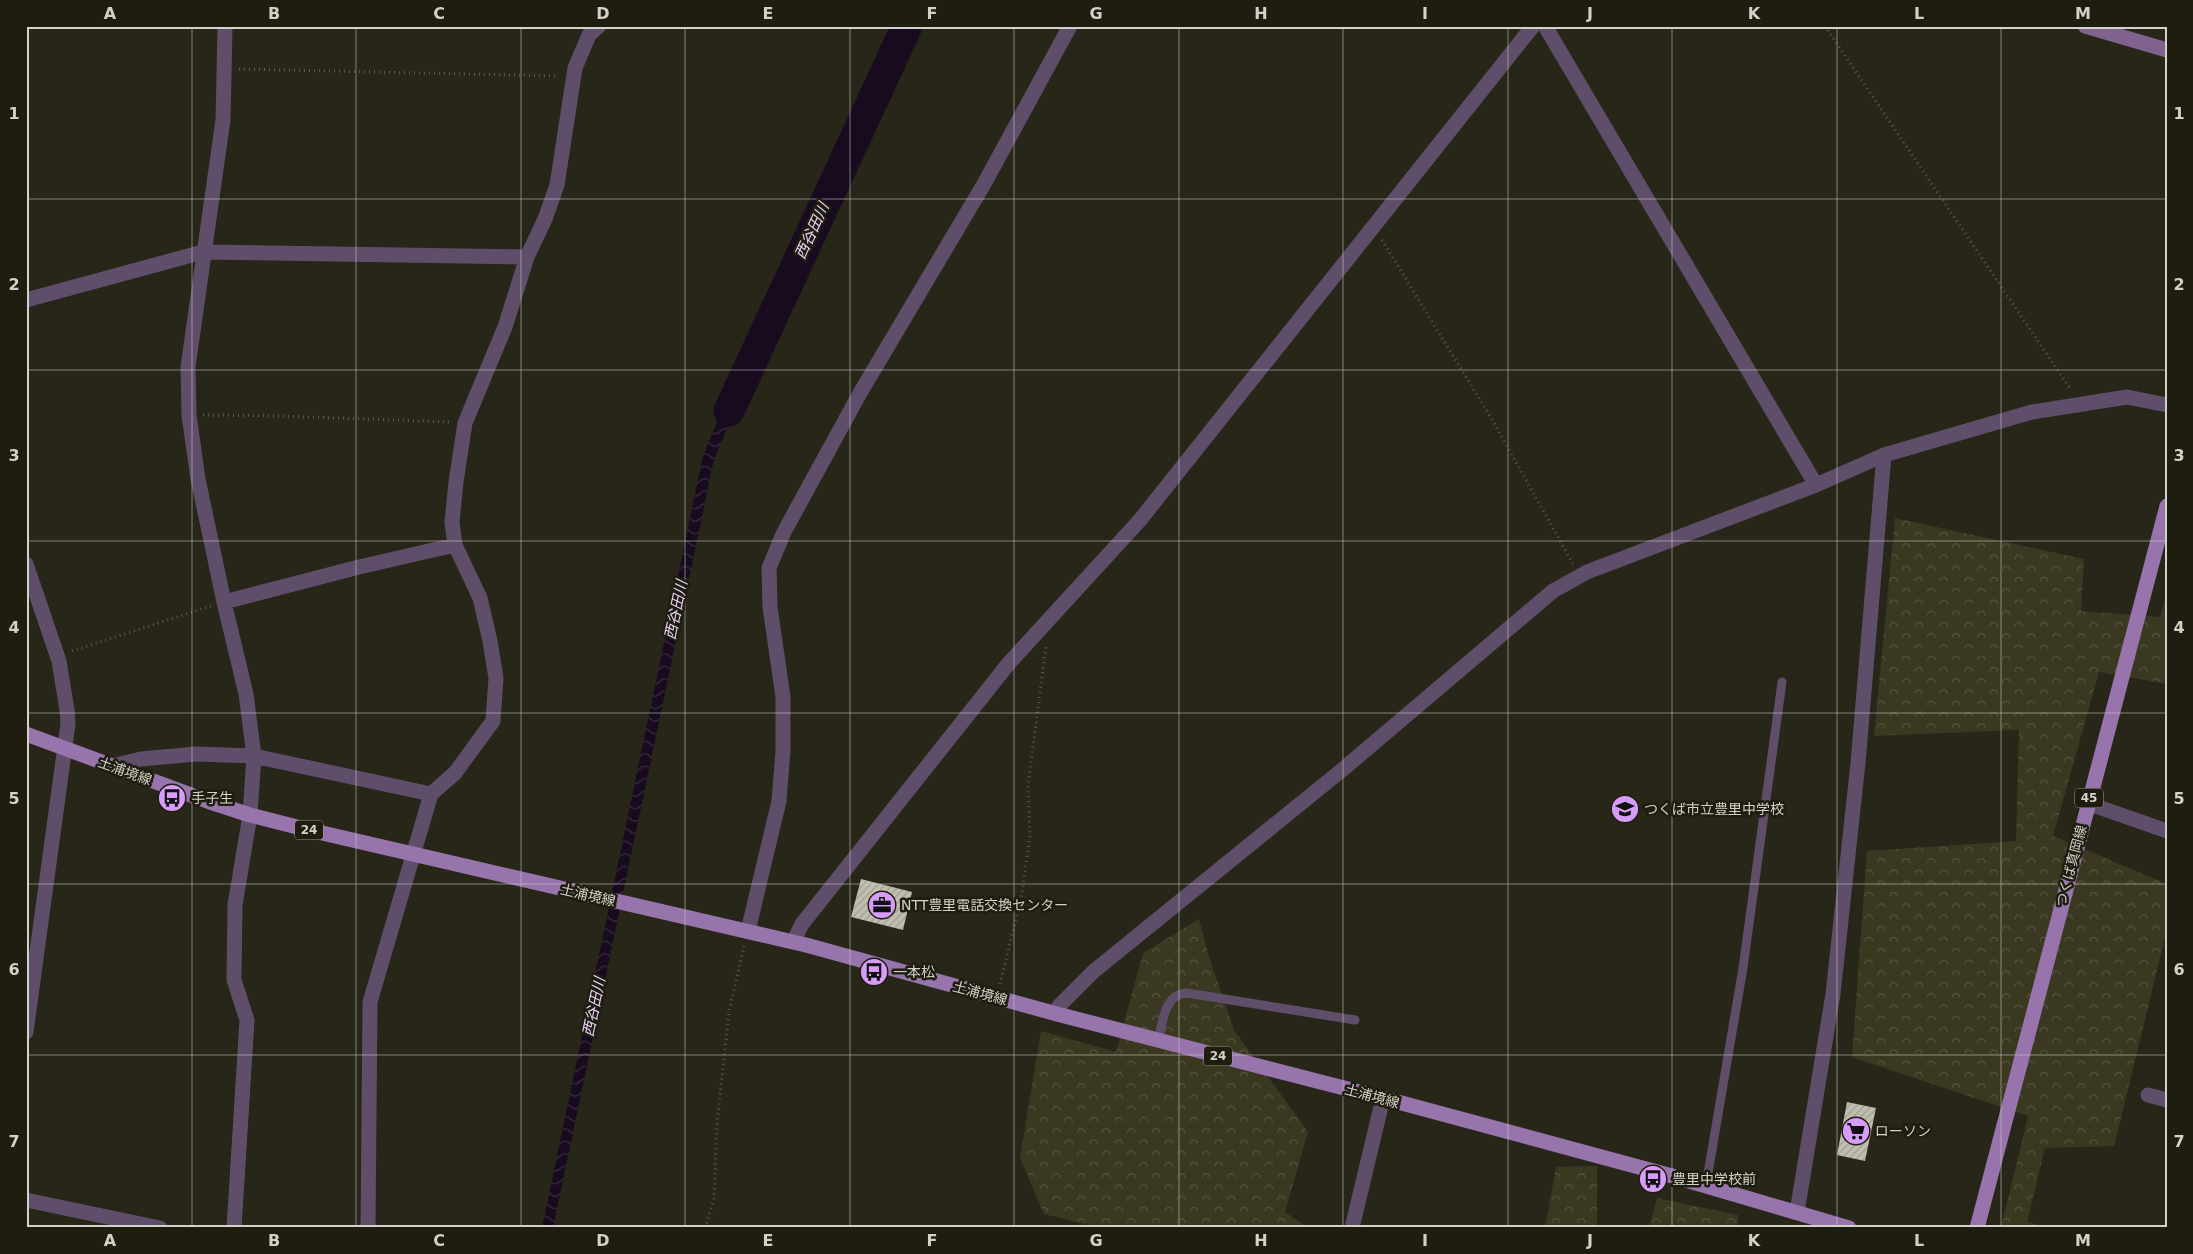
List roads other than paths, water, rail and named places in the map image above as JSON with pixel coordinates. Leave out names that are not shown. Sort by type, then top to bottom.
[{"type":"main road","name":"つくば真岡線","points":[[1977,1228],[2087,803],[2167,506]]},
{"type":"main road","name":"土浦境線","points":[[26,734],[250,815],[414,855],[792,942],[996,998],[1383,1098],[1706,1185],[1849,1228]]},
{"type":"street","points":[[225,26],[223,120],[188,367],[190,415],[198,479],[246,694],[254,756],[250,815],[235,905],[234,980],[246,1020],[234,1228]]},
{"type":"street","points":[[368,1228],[370,1002],[431,794],[455,773],[493,721],[496,678],[490,641],[480,598],[455,546],[452,522],[465,423],[505,327],[527,257],[546,219],[557,185],[575,68],[589,35],[599,26]]},
{"type":"street","points":[[748,931],[779,801],[783,752],[783,697],[770,607],[769,568],[784,532],[860,393],[984,184],[1070,26]]},
{"type":"street","points":[[792,942],[808,916],[1009,664],[1140,520],[1533,26]]},
{"type":"street","points":[[1545,26],[1816,485]]},
{"type":"street","points":[[2085,26],[2167,50]]},
{"type":"street","points":[[2121,26],[2129,40]]},
{"type":"street","points":[[26,300],[203,252],[527,257]]},
{"type":"street","points":[[1057,1014],[1059,1006],[1094,971],[1342,770],[1552,591],[1580,576],[1816,485],[1884,455],[2032,412],[2080,403],[2127,397],[2167,406]]},
{"type":"street","points":[[1797,1212],[1834,984],[1858,763],[1884,455]]},
{"type":"street","points":[[224,602],[359,567],[455,546]]},
{"type":"street","points":[[26,564],[57,656],[68,710],[66,749],[26,1032]]},
{"type":"street","points":[[113,766],[141,759],[196,754],[254,756],[431,794]]},
{"type":"street","points":[[2087,803],[2167,831]]},
{"type":"street","points":[[2148,1095],[2167,1100]]},
{"type":"street","points":[[1352,1228],[1383,1098]]},
{"type":"street","points":[[26,1200],[160,1228]]},
{"type":"lane","points":[[1706,1185],[1743,968],[1782,682]]},
{"type":"lane","points":[[1158,1040],[1168,1002],[1179,994],[1187,993],[1356,1020]]},
{"type":"water","points":[[739,370],[750,375],[714,459],[553,1228],[542,1228],[703,456]]},
{"type":"waterway","name":"西谷田川","points":[[729,411],[907,26]]},
{"type":"place","name":"手子生","points":[[172,798]]},
{"type":"place","name":"つくば市立豊里中学校","points":[[1625,809]]},
{"type":"place","name":"NTT豊里電話交換センター","points":[[882,905]]},
{"type":"place","name":"一本松","points":[[874,972]]},
{"type":"place","name":"ローソン","points":[[1856,1131]]},
{"type":"place","name":"豊里中学校前","points":[[1653,1179]]}]
